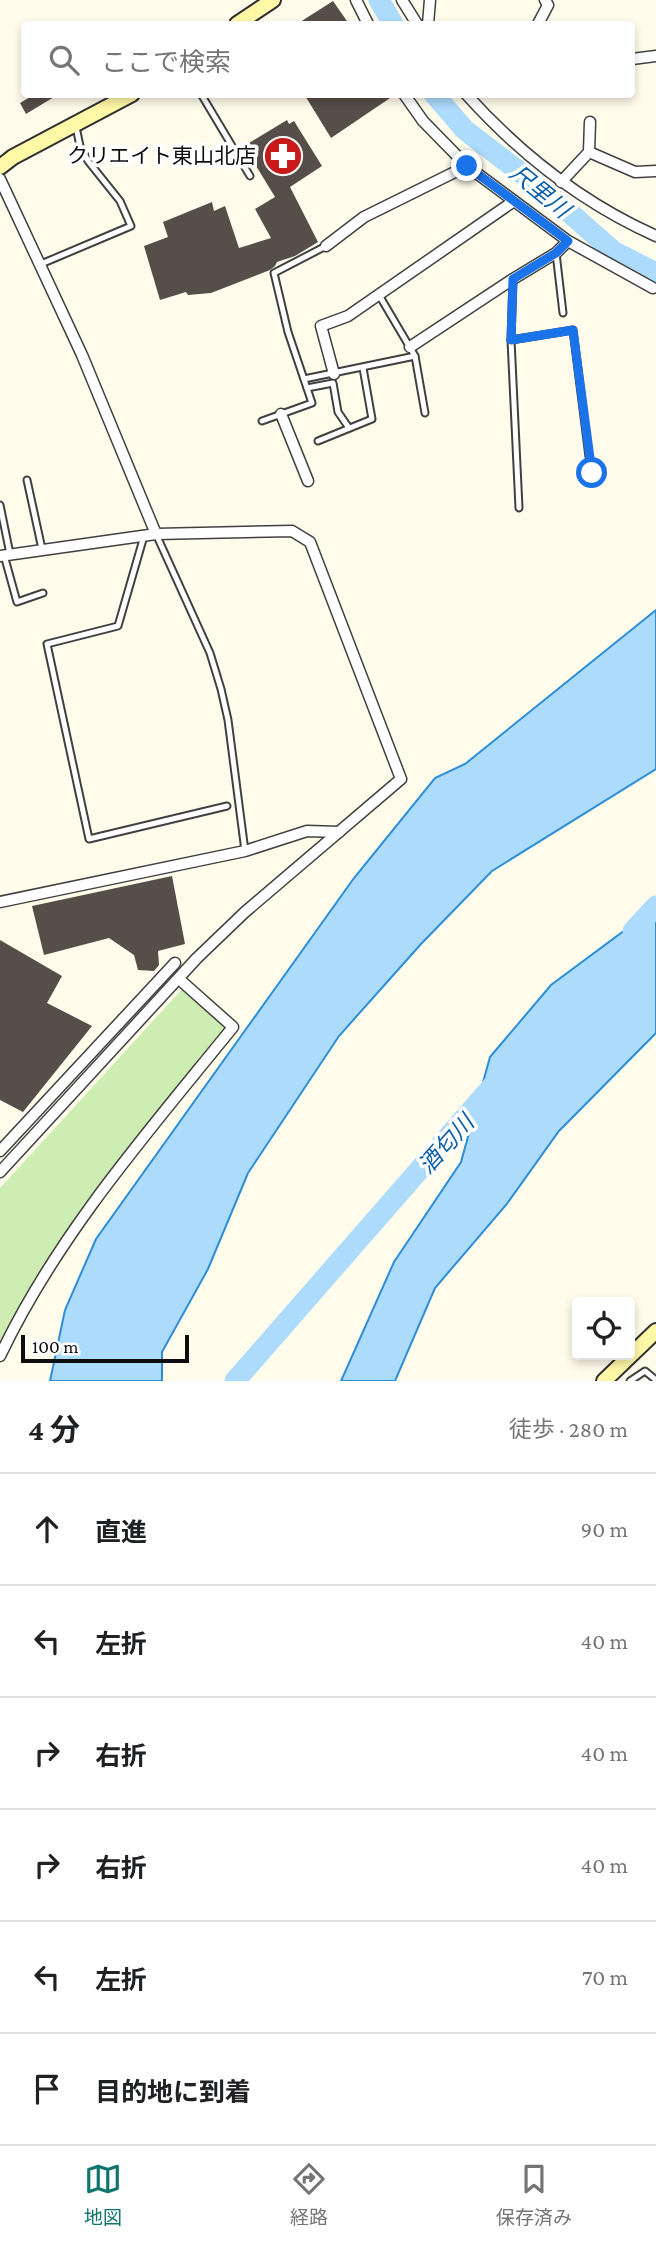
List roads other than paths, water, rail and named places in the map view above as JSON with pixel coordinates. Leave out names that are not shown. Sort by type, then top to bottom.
[{"type":"main road","points":[[242,21],[273,0]]},
{"type":"main road","points":[[0,167],[13,157],[125,98]]},
{"type":"main road","points":[[608,1380],[656,1331]]},
{"type":"street","points":[[356,0],[366,21]]},
{"type":"street","points":[[402,0],[415,21]]},
{"type":"street","points":[[428,21],[430,0]]},
{"type":"street","points":[[540,21],[548,5],[545,0]]},
{"type":"street","points":[[635,60],[656,56]]},
{"type":"street","points":[[407,98],[423,121],[467,166],[568,241],[653,288]]},
{"type":"street","points":[[470,98],[488,118],[561,182],[626,223],[656,236]]},
{"type":"street","points":[[561,182],[589,152],[590,122]]},
{"type":"street","points":[[589,152],[635,172],[656,171]]},
{"type":"street","points":[[326,246],[364,217],[467,166]]},
{"type":"street","points":[[0,179],[82,355],[156,534]]},
{"type":"street","points":[[334,374],[321,326],[348,316],[514,201]]},
{"type":"street","points":[[413,352],[513,279],[556,253],[568,241]]},
{"type":"street","points":[[281,414],[307,481]]},
{"type":"street","points":[[0,1172],[179,979],[246,912],[401,779],[310,541],[292,531],[156,534],[5,555]]},
{"type":"street","points":[[0,902],[244,851],[307,831],[340,832]]},
{"type":"street","points":[[0,1151],[176,962]]},
{"type":"street","points":[[0,1356],[61,1248],[94,1201],[233,1027],[179,979]]},
{"type":"lane","points":[[203,98],[250,176]]},
{"type":"lane","points":[[41,264],[131,226],[120,201],[88,162],[80,146],[76,125]]},
{"type":"lane","points":[[262,421],[312,403],[288,331],[274,273],[326,246]]},
{"type":"lane","points":[[556,253],[563,313]]},
{"type":"lane","points":[[513,279],[511,340],[519,508]]},
{"type":"lane","points":[[379,295],[413,352],[425,413]]},
{"type":"lane","points":[[511,340],[573,330],[592,473]]},
{"type":"lane","points":[[304,379],[363,368],[413,352]]},
{"type":"lane","points":[[318,441],[372,419],[363,368]]},
{"type":"lane","points":[[307,388],[333,383],[338,412],[349,428]]},
{"type":"lane","points":[[27,480],[41,549]]},
{"type":"lane","points":[[0,505],[5,555],[17,601],[43,593]]},
{"type":"lane","points":[[156,534],[210,653],[221,689],[228,720],[244,851]]},
{"type":"lane","points":[[144,536],[118,626],[47,644],[89,839],[227,806]]},
{"type":"lane","points":[[629,1381],[645,1371],[656,1380]]},
{"type":"water","points":[[656,610],[656,769],[492,871],[421,944],[339,1036],[248,1173],[208,1269],[162,1352],[162,1381],[50,1381],[65,1310],[96,1239],[354,878],[435,778],[465,764]]},
{"type":"water","points":[[656,907],[656,1033],[559,1131],[506,1205],[435,1288],[395,1381],[341,1381],[394,1262],[461,1162],[490,1057],[551,985]]},
{"type":"waterway","name":"尺里川","points":[[379,0],[391,21]]},
{"type":"waterway","name":"尺里川","points":[[437,98],[465,130],[546,192],[613,251],[656,273]]},
{"type":"waterway","name":"酒匂川","points":[[633,931],[656,906]]},
{"type":"waterway","name":"酒匂川","points":[[235,1381],[496,1082]]},
{"type":"place","name":"クリエイト東山北店","points":[[283,156]]}]
